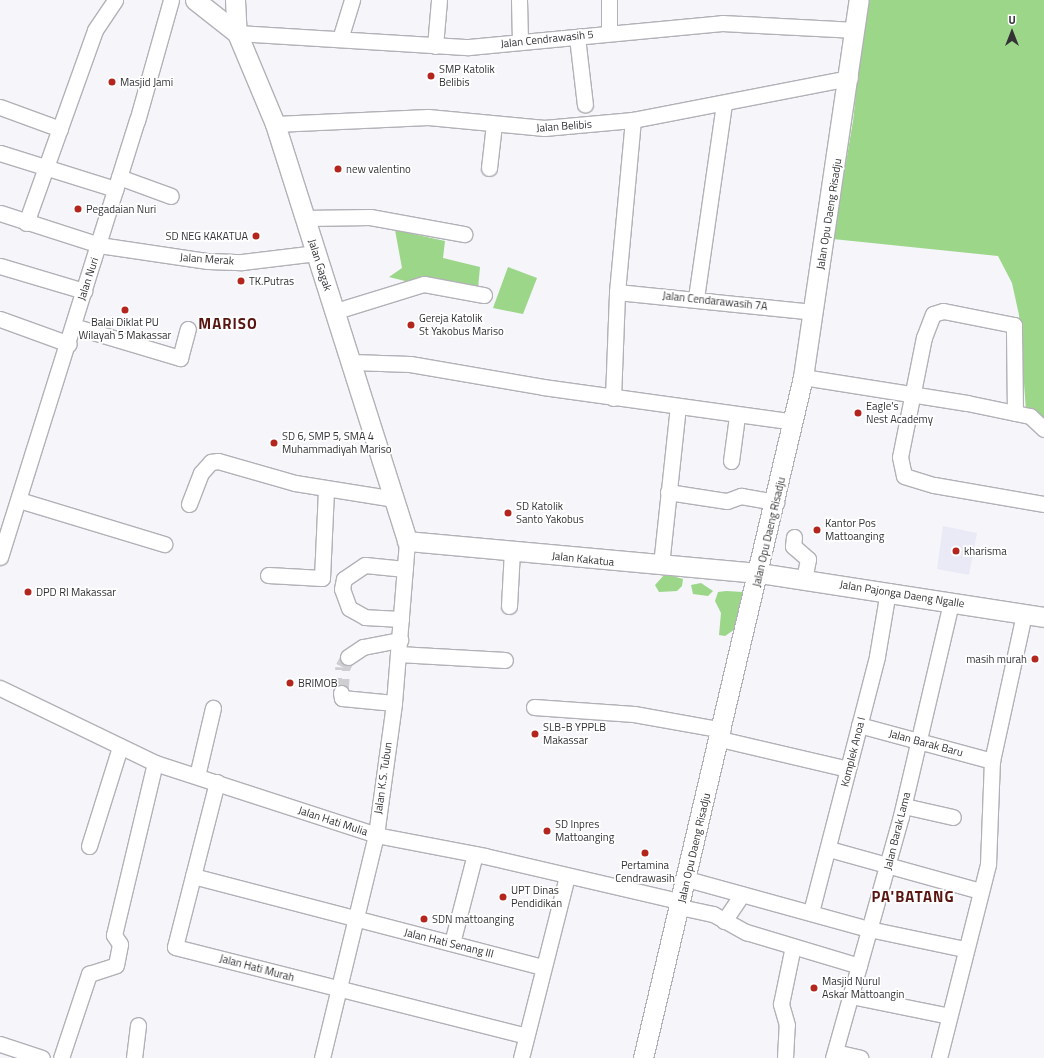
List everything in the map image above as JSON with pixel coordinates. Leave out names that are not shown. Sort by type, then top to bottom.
[{"type":"main road","points":[[195,0],[237,33]]},
{"type":"main road","points":[[235,0],[237,33]]},
{"type":"main road","name":"Jalan Opu Daeng Risadju","points":[[643,1058],[760,573],[794,422],[803,377],[850,78],[859,0]]},
{"type":"main road","name":"Jalan Gagak","points":[[237,33],[275,124],[336,311],[407,541]]},
{"type":"main road","name":"Jalan Kakatua","points":[[407,541],[760,573]]},
{"type":"main road","name":"Jalan Pajonga Daeng Ngalle","points":[[760,573],[888,591],[1044,617]]},
{"type":"street","points":[[26,223],[47,168],[95,30],[115,0]]},
{"type":"street","name":"Jalan Nuri","points":[[0,557],[99,245],[171,0]]},
{"type":"street","points":[[340,39],[352,0]]},
{"type":"street","points":[[435,46],[439,0]]},
{"type":"street","points":[[519,0],[520,42]]},
{"type":"street","points":[[609,0],[609,33]]},
{"type":"street","name":"Jalan Cendrawasih 5","points":[[237,33],[435,46],[520,42],[722,23],[856,30]]},
{"type":"street","points":[[577,37],[585,105]]},
{"type":"street","name":"Jalan Belibis","points":[[275,124],[428,117],[544,128],[633,120],[724,104],[850,78]]},
{"type":"street","points":[[696,298],[724,104]]},
{"type":"street","points":[[0,106],[60,129]]},
{"type":"street","points":[[613,398],[618,292],[633,120]]},
{"type":"street","points":[[488,168],[494,124]]},
{"type":"street","points":[[0,153],[47,168],[171,196]]},
{"type":"street","name":"Jalan Merak","points":[[0,213],[26,223],[99,245],[208,261],[242,262],[316,253]]},
{"type":"street","points":[[305,218],[370,217],[464,234]]},
{"type":"street","points":[[0,266],[84,291]]},
{"type":"street","points":[[336,311],[424,284],[484,295]]},
{"type":"street","name":"Jalan Cendarawasih 7A","points":[[618,292],[696,298],[813,312]]},
{"type":"street","points":[[1015,413],[1014,325],[943,311],[933,314],[912,392],[900,456],[904,476],[934,486],[1044,504]]},
{"type":"street","points":[[0,319],[68,344]]},
{"type":"street","points":[[73,326],[180,358],[188,329]]},
{"type":"street","points":[[352,362],[410,364],[613,398],[738,416],[794,422]]},
{"type":"street","points":[[803,377],[912,392],[1030,416],[1044,429]]},
{"type":"street","points":[[661,565],[678,407]]},
{"type":"street","points":[[731,461],[738,416]]},
{"type":"street","points":[[189,504],[201,472],[211,462],[218,461],[326,489],[395,499]]},
{"type":"street","points":[[268,575],[322,578],[326,489]]},
{"type":"street","points":[[668,492],[727,501],[741,496],[776,502]]},
{"type":"street","points":[[19,500],[164,544]]},
{"type":"street","points":[[794,537],[793,546],[808,558],[804,579]]},
{"type":"street","name":"Jalan K.S. Tubun","points":[[322,1058],[376,835],[394,702],[407,541]]},
{"type":"street","points":[[509,606],[512,551]]},
{"type":"street","points":[[401,619],[364,617],[350,608],[342,589],[344,579],[364,565],[405,569]]},
{"type":"street","name":"Komplek Anoa I","points":[[811,912],[829,849],[877,656],[888,591]]},
{"type":"street","name":"Jalan Barak Lama","points":[[834,1055],[904,806],[951,602]]},
{"type":"street","points":[[939,1058],[980,891],[991,839],[992,761],[1024,614]]},
{"type":"street","points":[[348,657],[363,647],[399,647],[505,660]]},
{"type":"street","name":"Jalan Hati Mulia","points":[[0,688],[156,763],[376,835],[475,854],[681,904],[713,914],[746,932],[859,966]]},
{"type":"street","points":[[341,693],[342,698],[394,702]]},
{"type":"street","points":[[197,776],[213,708]]},
{"type":"street","points":[[534,708],[634,714],[721,734],[848,769]]},
{"type":"street","name":"Jalan Barak Baru","points":[[859,725],[992,761]]},
{"type":"street","points":[[89,846],[120,747]]},
{"type":"street","points":[[61,1058],[89,974],[116,965],[120,944],[114,935],[156,763]]},
{"type":"street","points":[[193,876],[216,782]]},
{"type":"street","points":[[904,806],[953,817]]},
{"type":"street","points":[[829,849],[980,891]]},
{"type":"street","points":[[452,943],[475,854]]},
{"type":"street","name":"Jalan Hati Senang III","points":[[193,876],[543,967]]},
{"type":"street","name":"Jalan Hati Murah","points":[[193,876],[175,947],[526,1036]]},
{"type":"street","points":[[521,1058],[567,876]]},
{"type":"street","points":[[687,879],[869,929],[965,950]]},
{"type":"street","points":[[724,921],[742,894]]},
{"type":"street","points":[[785,1058],[787,1025],[781,1004],[793,946]]},
{"type":"street","points":[[851,996],[949,1016]]},
{"type":"street","points":[[134,1058],[138,1025]]},
{"type":"street","points":[[0,1044],[42,1058]]},
{"type":"street","points":[[834,1055],[860,1058]]},
{"type":"shaded area","name":"kharisma","points":[[943,526],[977,533],[969,575],[937,569]]},
{"type":"green space","points":[[866,0],[1044,0],[1044,425],[1027,424],[1019,315],[1012,283],[998,256],[833,239],[853,121]]},
{"type":"green space","points":[[395,230],[445,241],[443,258],[480,267],[477,299],[389,277],[402,268]]},
{"type":"green space","points":[[508,267],[537,278],[523,314],[493,308]]},
{"type":"green space","points":[[665,574],[683,579],[682,586],[677,591],[659,592],[655,585]]},
{"type":"green space","points":[[701,583],[713,591],[708,596],[693,594],[691,585]]},
{"type":"green space","points":[[718,592],[743,592],[741,625],[725,636],[719,635],[721,613],[715,601]]},
{"type":"tunnel","points":[[341,693],[343,667],[348,657]]},
{"type":"place","name":"SMP Katolik Belibis","points":[[431,76]]},
{"type":"place","name":"Masjid Jami","points":[[112,82]]},
{"type":"place","name":"new valentino","points":[[338,169]]},
{"type":"place","name":"Pegadaian Nuri","points":[[78,209]]},
{"type":"place","name":"SD NEG KAKATUA","points":[[256,236]]},
{"type":"place","name":"TK.Putras","points":[[241,281]]},
{"type":"place","name":"Balai Diklat PU Wilayah 5 Makassar","points":[[125,310]]},
{"type":"place","name":"Gereja Katolik St Yakobus Mariso","points":[[411,325]]},
{"type":"place","name":"Eagle's Nest Academy","points":[[858,413]]},
{"type":"place","name":"SD 6, SMP 5, SMA 4 Muhammadiyah Mariso","points":[[274,443]]},
{"type":"place","name":"SD Katolik Santo Yakobus","points":[[508,513]]},
{"type":"place","name":"Kantor Pos Mattoanging","points":[[817,530]]},
{"type":"place","name":"kharisma","points":[[956,551]]},
{"type":"place","name":"DPD RI Makassar","points":[[28,592]]},
{"type":"place","name":"masih murah","points":[[1035,659]]},
{"type":"place","name":"BRIMOB","points":[[290,683]]},
{"type":"place","name":"SLB-B YPPLB Makassar","points":[[535,734]]},
{"type":"place","name":"SD Inpres Mattoanging","points":[[547,831]]},
{"type":"place","name":"Pertamina Cendrawasih","points":[[645,853]]},
{"type":"place","name":"UPT Dinas Pendidikan","points":[[503,897]]},
{"type":"place","name":"SDN mattoanging","points":[[424,919]]},
{"type":"place","name":"Masjid Nurul Askar Mattoangin","points":[[814,988]]},
{"type":"district","name":"MARISO","points":[[228,324]]},
{"type":"district","name":"PA'BATANG","points":[[913,897]]}]
